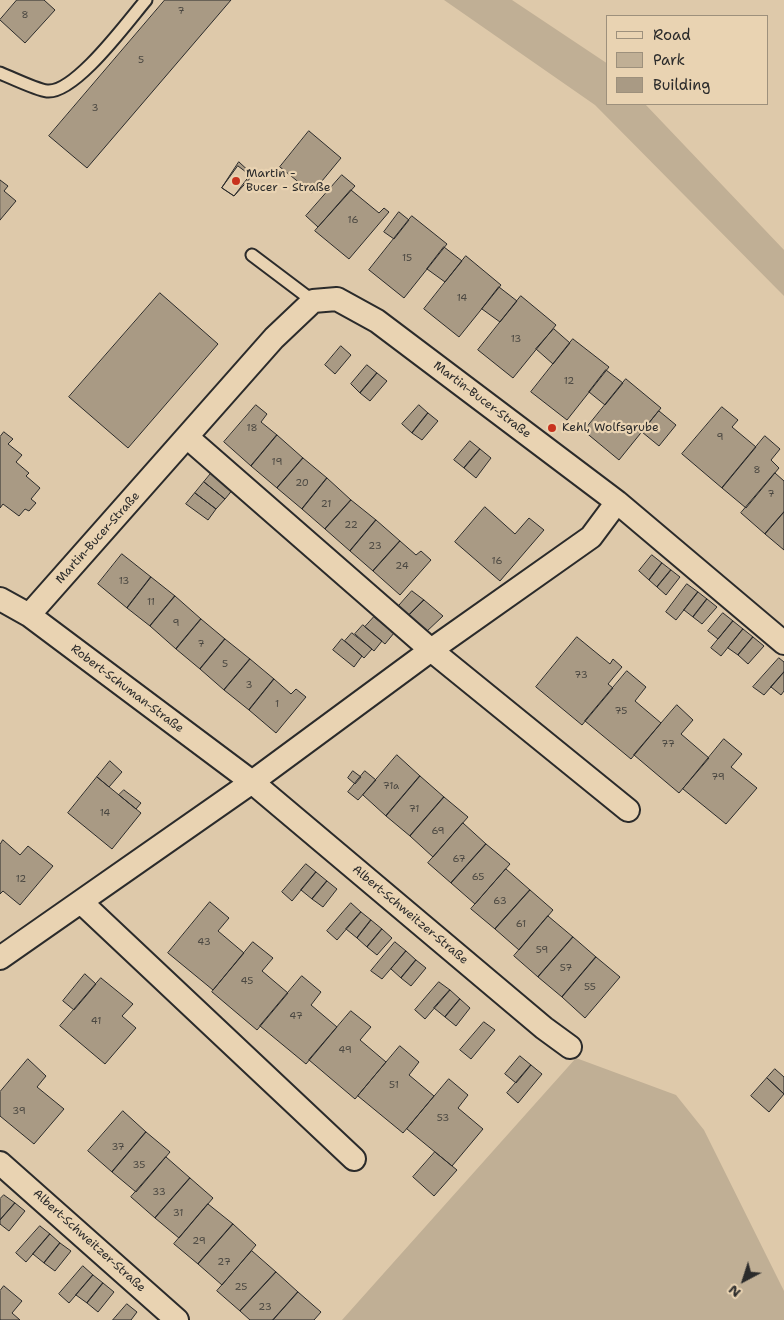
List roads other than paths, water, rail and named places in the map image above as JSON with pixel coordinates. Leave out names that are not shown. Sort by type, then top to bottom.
[{"type":"street","name":"Martin-Bucer-Straße","points":[[29,615],[274,338],[313,301],[337,299],[378,321],[617,502],[784,643]]},
{"type":"street","points":[[187,437],[431,650],[628,810]]},
{"type":"street","points":[[0,958],[252,782],[431,650],[591,538],[617,502]]},
{"type":"street","name":"Robert-Schuman-Straße","points":[[0,599],[29,615],[252,782]]},
{"type":"street","name":"Albert-Schweitzer-Straße","points":[[252,782],[544,1028],[570,1047]]},
{"type":"street","points":[[81,902],[354,1159]]},
{"type":"street","name":"Albert-Schweitzer-Straße","points":[[0,1163],[177,1320]]},
{"type":"lane","points":[[0,73],[47,91],[68,84],[84,72],[146,0]]},
{"type":"lane","points":[[252,255],[313,301]]},
{"type":"place","name":"Martin - Bucer - Straße","points":[[236,181]]},
{"type":"place","name":"Kehl, Wolfsgrube","points":[[552,428]]}]
